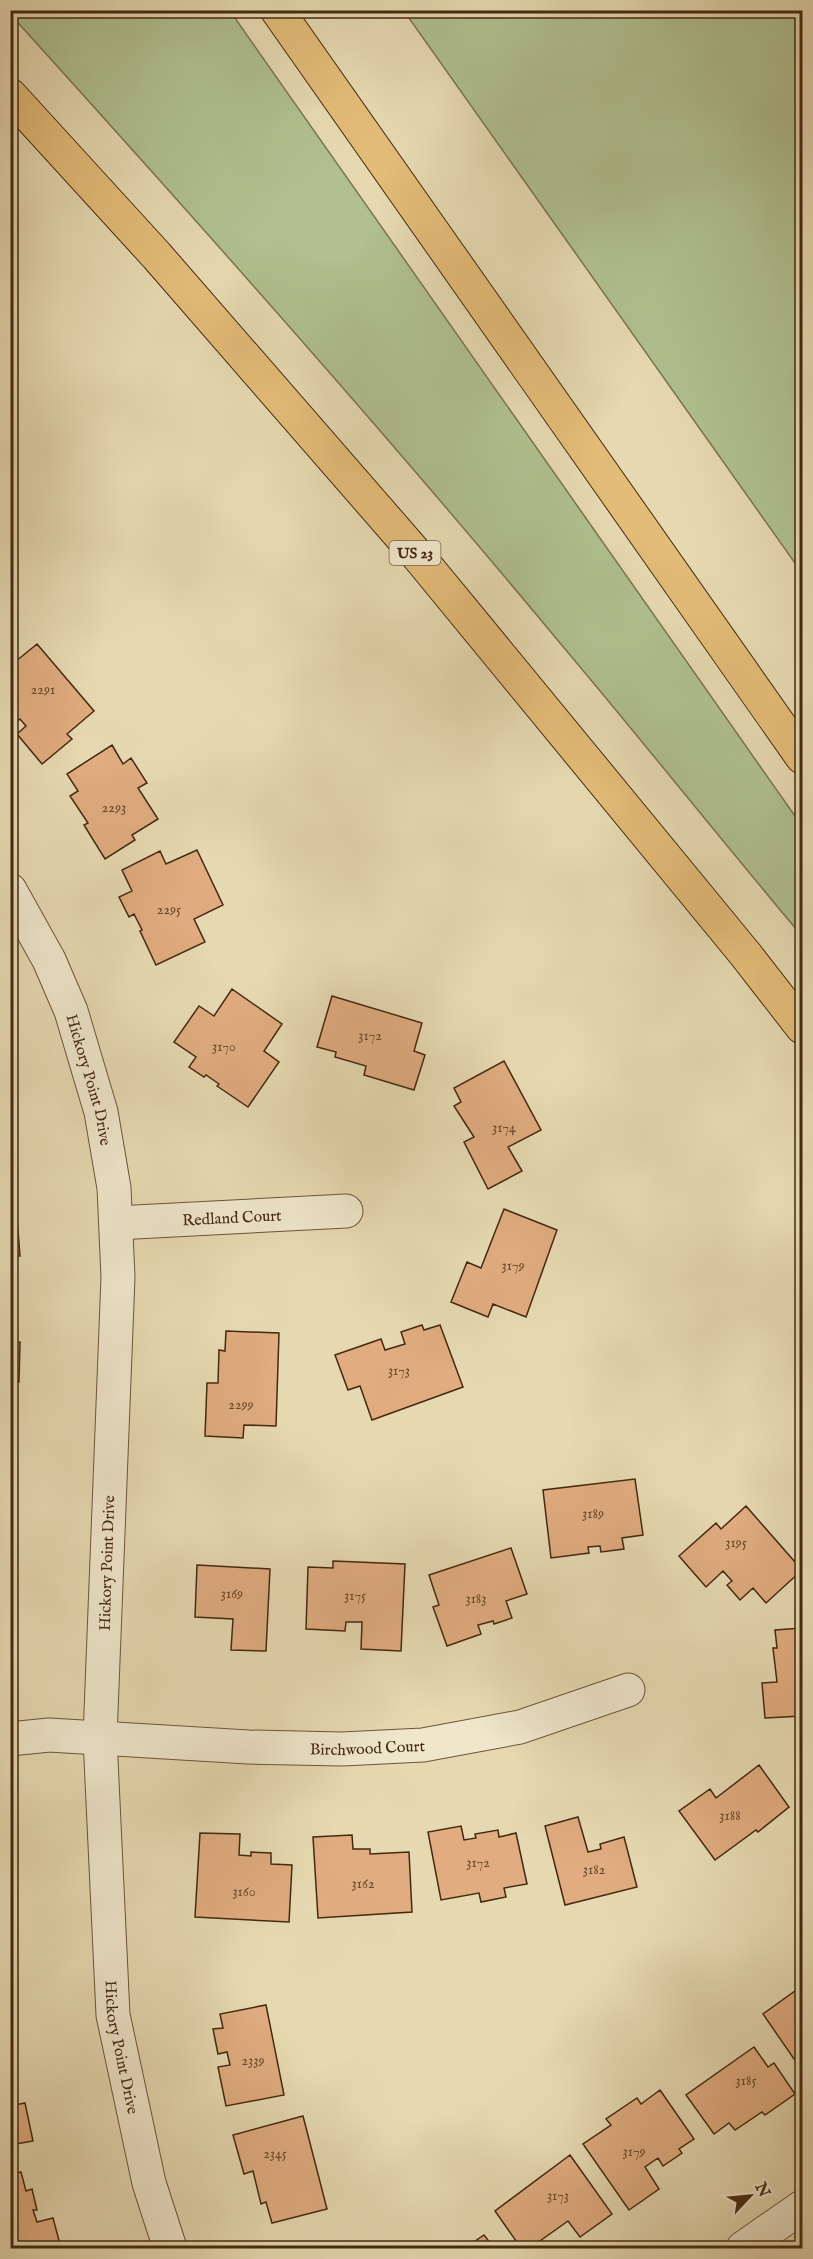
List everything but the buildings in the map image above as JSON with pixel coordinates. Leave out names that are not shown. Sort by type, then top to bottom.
[{"type":"highway","points":[[277,10],[802,756]]},
{"type":"highway","name":"US 23","points":[[10,95],[157,256],[418,556],[746,955],[802,1027]]},
{"type":"street","name":"Hickory Point Drive","points":[[10,890],[34,929],[59,981],[83,1048],[101,1112],[111,1160],[118,1277],[100,1738],[113,2015],[149,2183],[170,2248]]},
{"type":"street","name":"Redland Court","points":[[116,1223],[346,1211]]},
{"type":"street","name":"Birchwood Court","points":[[10,1739],[49,1735],[248,1747],[342,1749],[423,1745],[520,1727],[628,1690]]},
{"type":"street","points":[[742,2248],[802,2208]]},
{"type":"green space","points":[[11,10],[230,11],[802,826],[802,936],[498,568],[222,250],[11,15]]},
{"type":"green space","points":[[404,11],[802,11],[802,573]]}]
